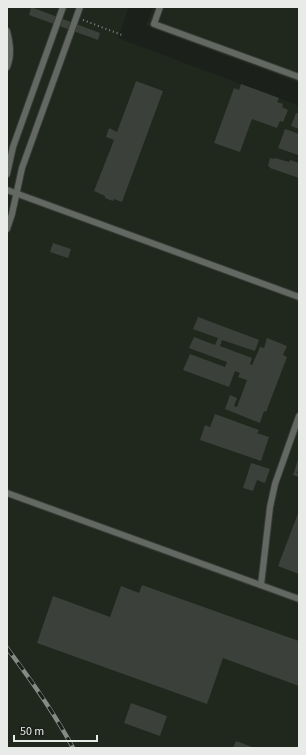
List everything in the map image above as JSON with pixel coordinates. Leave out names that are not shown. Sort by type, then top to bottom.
[{"type":"lane","points":[[7,174],[13,147],[63,7]]},
{"type":"lane","points":[[7,229],[12,214],[22,168],[80,7]]},
{"type":"lane","points":[[160,7],[154,24],[299,77]]},
{"type":"lane","points":[[7,31],[10,46],[7,67]]},
{"type":"lane","points":[[7,190],[299,297]]},
{"type":"lane","points":[[262,585],[270,507],[275,484],[299,416]]},
{"type":"lane","points":[[7,493],[299,599]]},
{"type":"path","points":[[76,18],[122,35]]},
{"type":"shaded area","points":[[7,7],[129,7],[118,38],[299,106],[299,748],[7,748]]},
{"type":"shaded area","points":[[153,7],[299,7],[299,83],[146,26]]},
{"type":"building","points":[[31,7],[100,33],[98,40],[29,15]]},
{"type":"building","points":[[136,81],[163,91],[122,202],[114,199],[113,201],[94,191],[114,140],[106,137],[109,128],[117,132]]},
{"type":"building","points":[[241,84],[279,98],[277,102],[283,104],[282,107],[288,110],[283,122],[280,121],[277,128],[252,119],[240,152],[214,143],[234,88],[239,90]]},
{"type":"building","points":[[296,113],[299,114],[299,129],[291,126]]},
{"type":"building","points":[[285,129],[299,134],[298,155],[278,148]]},
{"type":"building","points":[[270,158],[289,162],[290,160],[299,163],[299,178],[270,168],[268,166]]},
{"type":"building","points":[[53,243],[71,249],[68,258],[50,252]]},
{"type":"building","points":[[198,317],[259,340],[255,351],[222,340],[220,346],[252,358],[250,364],[252,365],[260,347],[264,348],[267,338],[287,346],[283,355],[287,357],[266,412],[264,411],[260,423],[225,409],[230,395],[237,398],[234,406],[237,407],[247,380],[238,377],[240,373],[235,371],[229,387],[183,370],[190,354],[225,367],[227,362],[189,348],[194,337],[215,345],[218,338],[193,329]]},
{"type":"building","points":[[215,414],[259,430],[257,433],[269,437],[261,461],[200,440],[205,425],[210,427]]},
{"type":"building","points":[[299,457],[299,469],[297,473],[299,474],[299,477],[293,475]]},
{"type":"building","points":[[251,463],[270,469],[265,483],[257,480],[253,491],[243,488]]},
{"type":"building","points":[[299,511],[299,574],[278,566]]},
{"type":"building","points":[[142,585],[299,641],[299,686],[223,658],[207,704],[37,643],[53,596],[110,617],[121,586],[139,593]]},
{"type":"building","points":[[131,703],[167,716],[160,736],[124,723]]},
{"type":"building","points":[[236,741],[255,748],[233,748]]},
{"type":"railway","points":[[7,648],[42,696],[73,748]]}]
